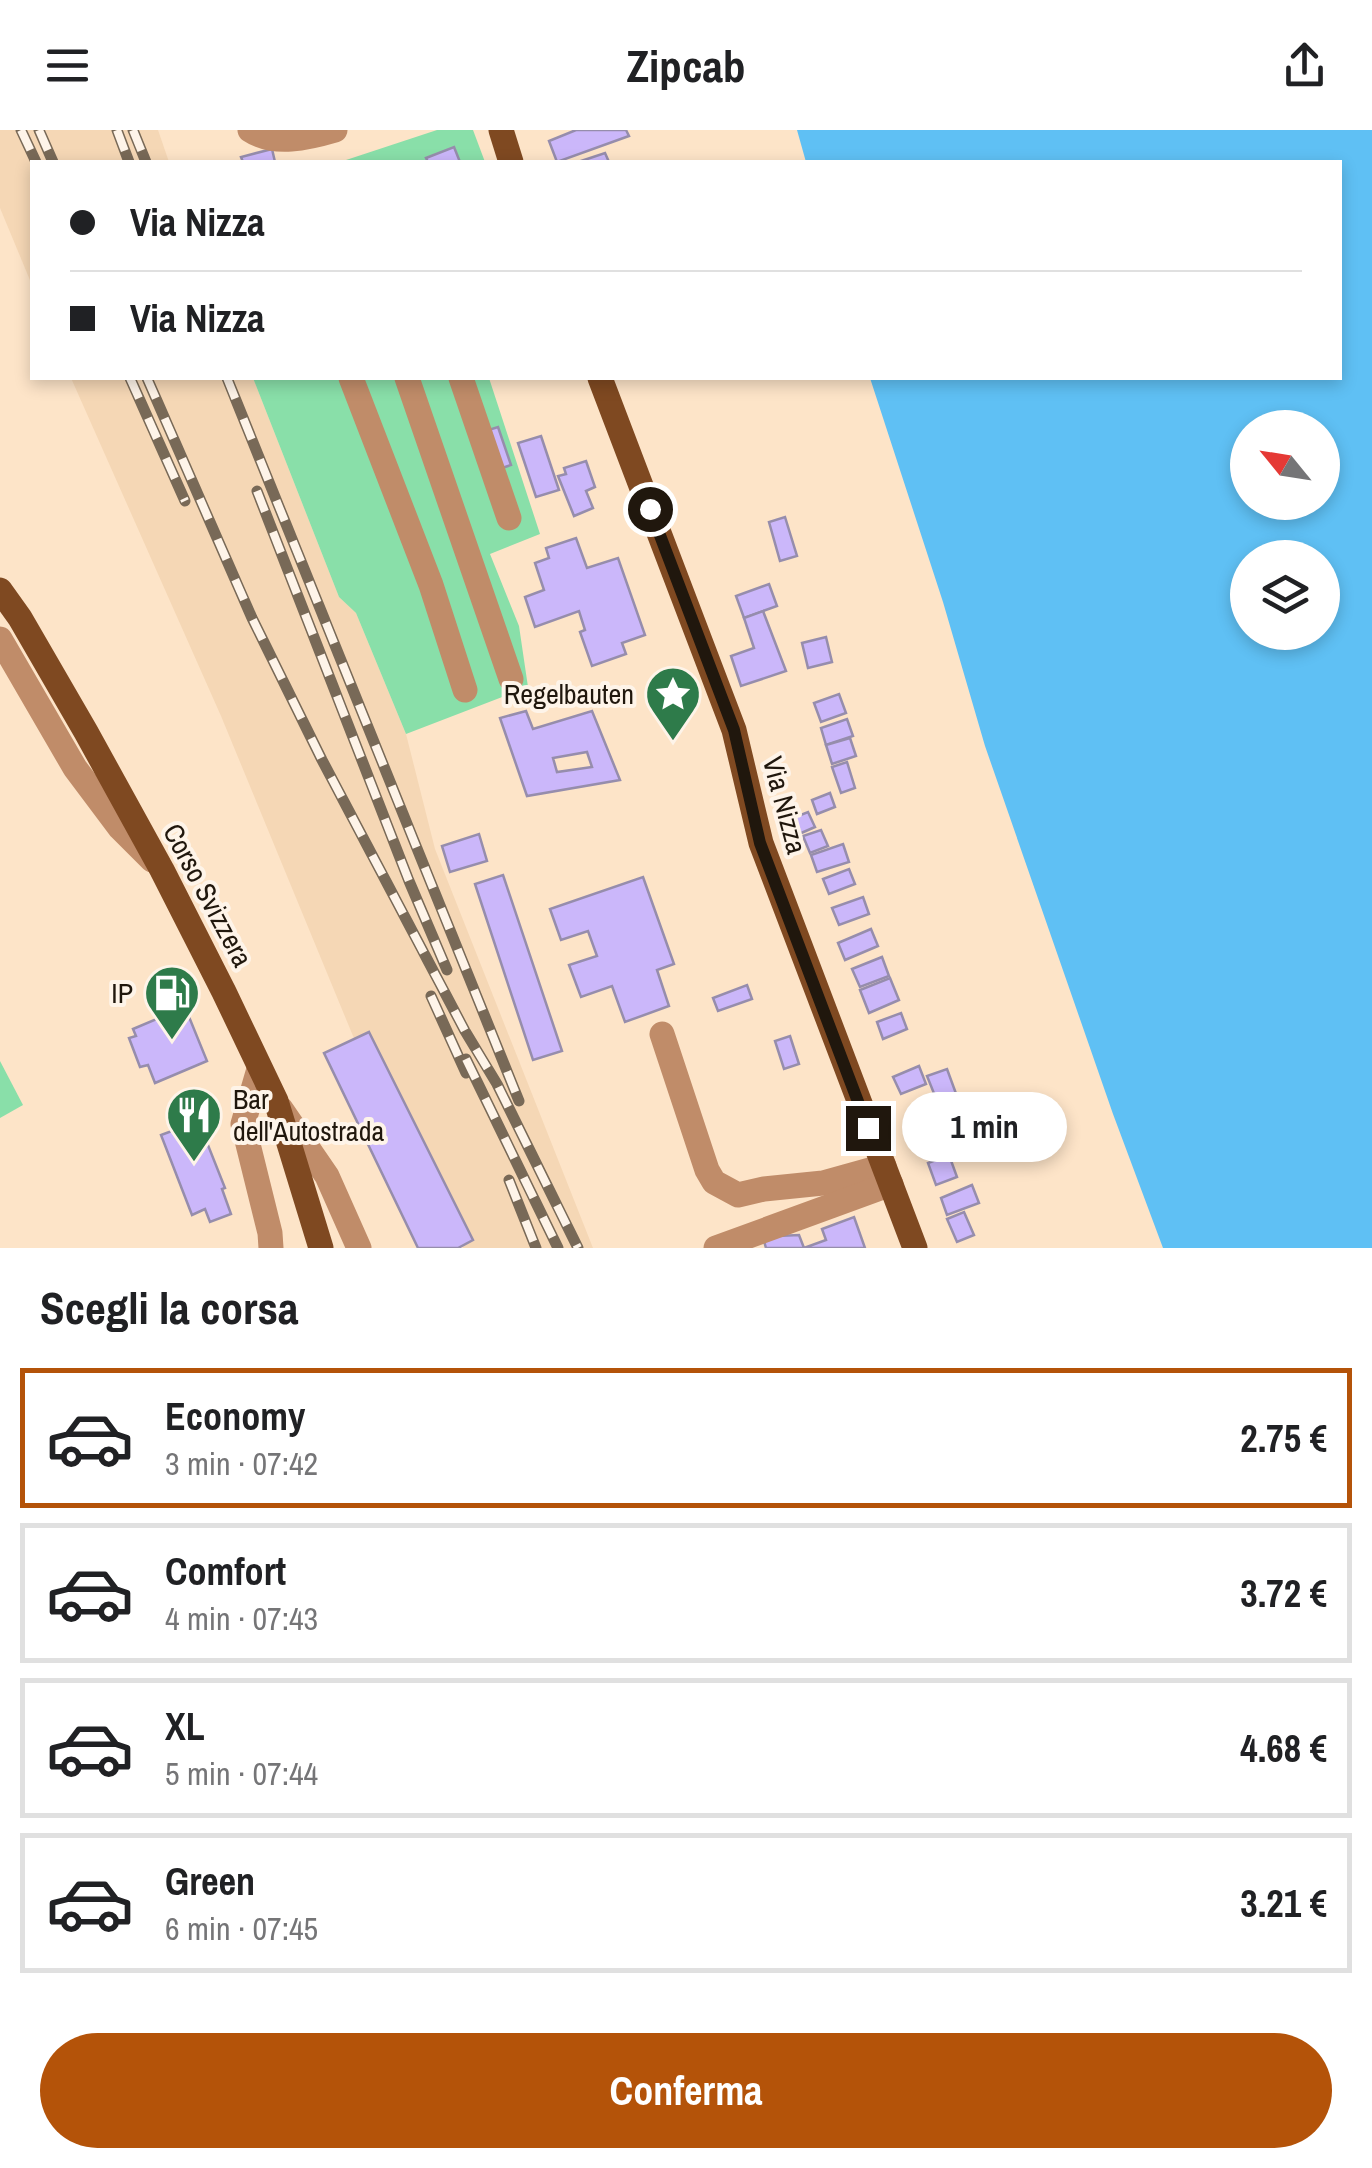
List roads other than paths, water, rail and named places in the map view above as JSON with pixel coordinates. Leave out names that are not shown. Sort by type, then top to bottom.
[{"type":"main road","points":[[500,130],[510,160]]},
{"type":"main road","name":"Via Nizza","points":[[601,380],[734,730],[760,843],[915,1248]]},
{"type":"main road","name":"Corso Svizzera","points":[[0,590],[86,732],[224,992],[276,1101],[321,1248]]},
{"type":"street","points":[[250,130],[280,140],[334,130]]},
{"type":"street","points":[[352,380],[431,585],[466,690]]},
{"type":"street","points":[[408,380],[511,679]]},
{"type":"street","points":[[462,380],[509,518]]},
{"type":"street","points":[[0,638],[75,768],[120,828],[162,870]]},
{"type":"street","points":[[662,1034],[707,1170],[724,1190],[738,1195],[888,1175]]},
{"type":"street","points":[[259,1069],[243,1124],[271,1248]]},
{"type":"street","points":[[276,1101],[327,1176],[359,1248]]},
{"type":"street","points":[[728,1246],[888,1175]]},
{"type":"water","points":[[797,130],[1372,130],[1372,1248],[1163,1248],[985,746],[871,380],[1342,380],[1342,160],[805,160]]},
{"type":"railway","points":[[21,130],[35,160]]},
{"type":"railway","points":[[39,130],[52,160]]},
{"type":"railway","points":[[117,130],[128,160]]},
{"type":"railway","points":[[133,130],[145,160]]},
{"type":"railway","points":[[131,380],[185,501]]},
{"type":"railway","points":[[148,380],[252,618],[322,760],[497,1084],[578,1248]]},
{"type":"railway","points":[[228,380],[519,1101]]},
{"type":"railway","points":[[257,491],[447,970]]},
{"type":"railway","points":[[431,996],[466,1073]]},
{"type":"railway","points":[[466,1059],[558,1248]]},
{"type":"railway","points":[[509,1180],[536,1248]]},
{"type":"place","name":"Regelbauten","points":[[673,743]]},
{"type":"place","name":"IP","points":[[172,1042]]},
{"type":"place","name":"Bar dell'Autostrada","points":[[194,1164]]}]
